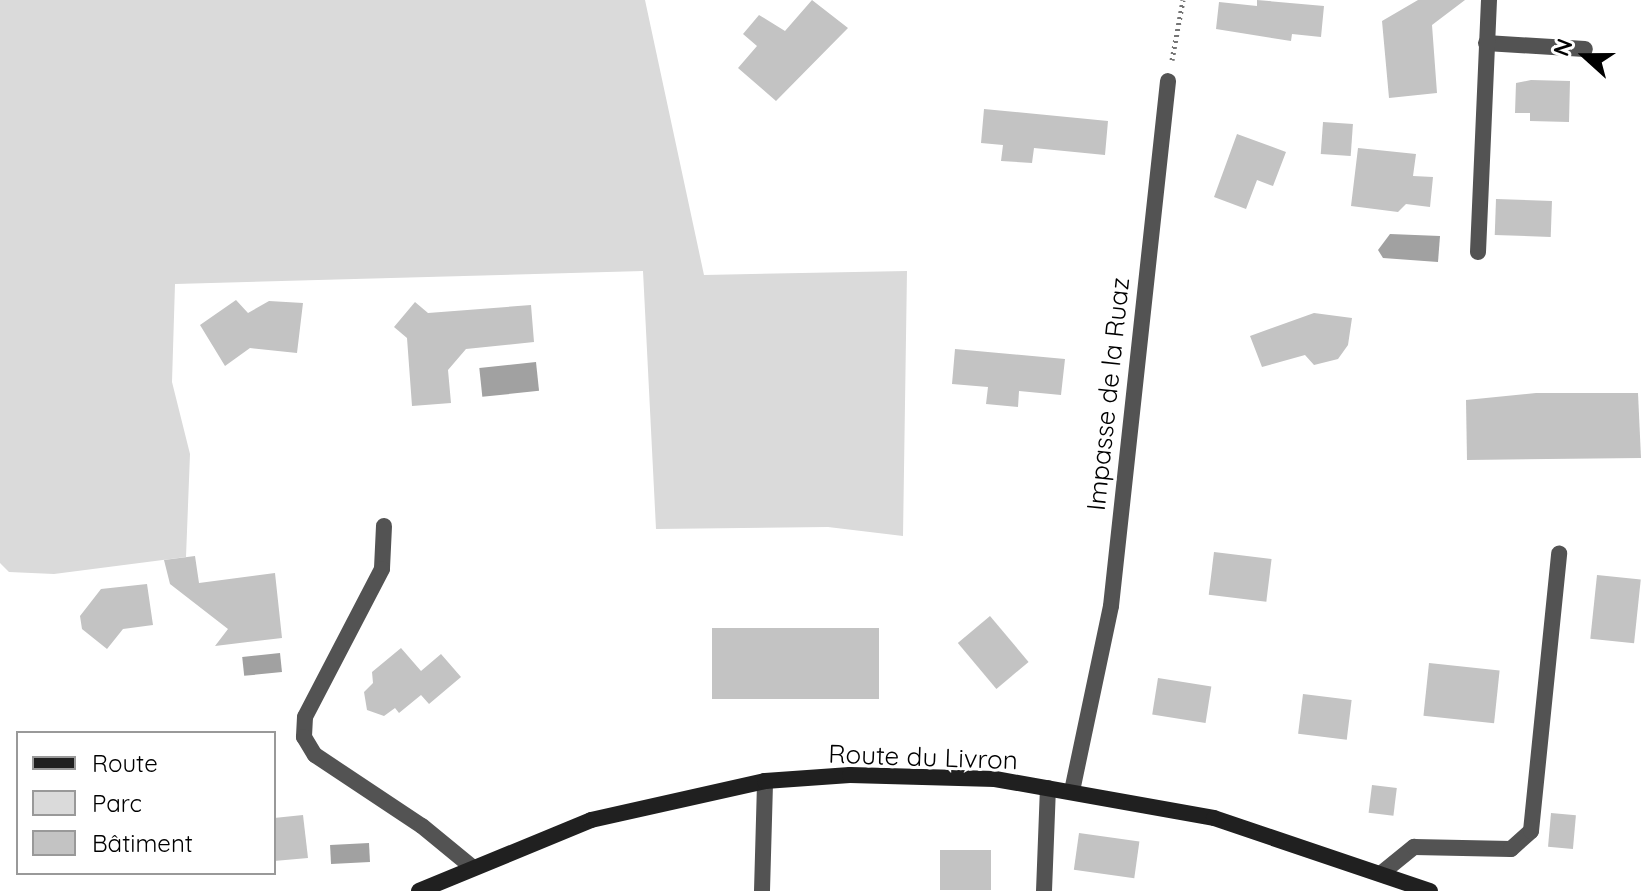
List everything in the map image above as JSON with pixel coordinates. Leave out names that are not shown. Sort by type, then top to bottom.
[{"type":"street","points":[[1478,252],[1489,0]]},
{"type":"street","points":[[1486,43],[1585,49]]},
{"type":"street","name":"Impasse de la Ruaz","points":[[1072,791],[1111,606],[1168,81]]},
{"type":"street","points":[[384,526],[382,569],[310,706],[304,737],[315,755],[422,826],[472,867]]},
{"type":"street","points":[[1383,872],[1414,847],[1491,851],[1524,843],[1531,831],[1559,553]]},
{"type":"street","name":"Route du Livron","points":[[419,891],[591,820],[765,781],[922,776],[1072,791],[1214,818],[1383,872],[1430,891]]},
{"type":"street","points":[[762,891],[765,781]]},
{"type":"street","points":[[1044,891],[1048,788]]},
{"type":"path","points":[[1168,81],[1183,0]]},
{"type":"green space","points":[[0,0],[645,0],[704,275],[907,271],[903,536],[828,527],[656,529],[643,271],[175,284],[172,382],[190,454],[186,557],[54,574],[9,572],[0,563]]},
{"type":"shaded area","points":[[1390,234],[1440,236],[1438,262],[1383,258],[1378,250]]},
{"type":"shaded area","points":[[536,362],[539,391],[482,397],[479,368]]},
{"type":"shaded area","points":[[280,653],[282,672],[244,676],[242,657]]},
{"type":"shaded area","points":[[369,843],[370,862],[331,864],[330,845]]},
{"type":"building","points":[[812,0],[848,28],[776,101],[738,68],[757,46],[743,34],[759,15],[785,31]]},
{"type":"building","points":[[1257,0],[1324,6],[1321,37],[1292,34],[1291,41],[1216,29],[1219,2],[1257,6]]},
{"type":"building","points":[[1418,0],[1465,0],[1432,25],[1437,93],[1389,98],[1382,21]]},
{"type":"building","points":[[1531,80],[1570,81],[1569,122],[1530,121],[1530,113],[1515,113],[1516,83]]},
{"type":"building","points":[[984,109],[1108,121],[1105,155],[1034,148],[1032,163],[1001,161],[1003,145],[981,143]]},
{"type":"building","points":[[1323,122],[1353,124],[1351,156],[1321,154]]},
{"type":"building","points":[[1237,134],[1286,152],[1273,186],[1257,180],[1246,209],[1214,197]]},
{"type":"building","points":[[1358,148],[1416,154],[1413,176],[1433,177],[1430,207],[1406,204],[1398,212],[1351,206]]},
{"type":"building","points":[[1496,199],[1552,201],[1551,237],[1495,235]]},
{"type":"building","points":[[236,300],[248,313],[269,301],[303,303],[297,353],[250,348],[225,366],[200,325]]},
{"type":"building","points":[[415,302],[428,313],[531,305],[534,342],[466,349],[448,370],[451,403],[412,406],[407,338],[394,327]]},
{"type":"building","points":[[1314,313],[1352,318],[1348,345],[1338,359],[1314,365],[1305,355],[1262,367],[1250,336]]},
{"type":"building","points":[[955,349],[1065,359],[1061,395],[1019,391],[1018,407],[986,404],[988,387],[952,384]]},
{"type":"building","points":[[1536,393],[1638,393],[1641,458],[1467,460],[1466,400]]},
{"type":"building","points":[[1214,552],[1272,559],[1266,602],[1209,595]]},
{"type":"building","points":[[195,556],[199,583],[275,573],[282,638],[215,646],[228,629],[170,584],[164,560]]},
{"type":"building","points":[[1597,575],[1641,580],[1634,643],[1590,639]]},
{"type":"building","points":[[147,584],[153,625],[123,629],[107,649],[82,629],[80,616],[101,589]]},
{"type":"building","points":[[990,616],[1029,662],[996,689],[958,643]]},
{"type":"building","points":[[712,628],[879,628],[879,699],[712,699]]},
{"type":"building","points":[[401,648],[421,671],[441,654],[461,677],[429,704],[421,695],[399,713],[395,708],[384,716],[367,710],[364,692],[373,683],[372,672]]},
{"type":"building","points":[[1429,663],[1500,670],[1494,723],[1423,716]]},
{"type":"building","points":[[1158,678],[1211,686],[1206,723],[1152,715]]},
{"type":"building","points":[[1303,694],[1352,700],[1347,740],[1298,734]]},
{"type":"building","points":[[1372,785],[1397,788],[1393,816],[1369,813]]},
{"type":"building","points":[[1551,813],[1576,815],[1573,849],[1548,847]]},
{"type":"building","points":[[303,815],[308,858],[276,861],[276,818]]},
{"type":"building","points":[[1079,833],[1139,841],[1134,878],[1074,870]]},
{"type":"building","points":[[940,850],[991,850],[991,890],[940,890]]}]
